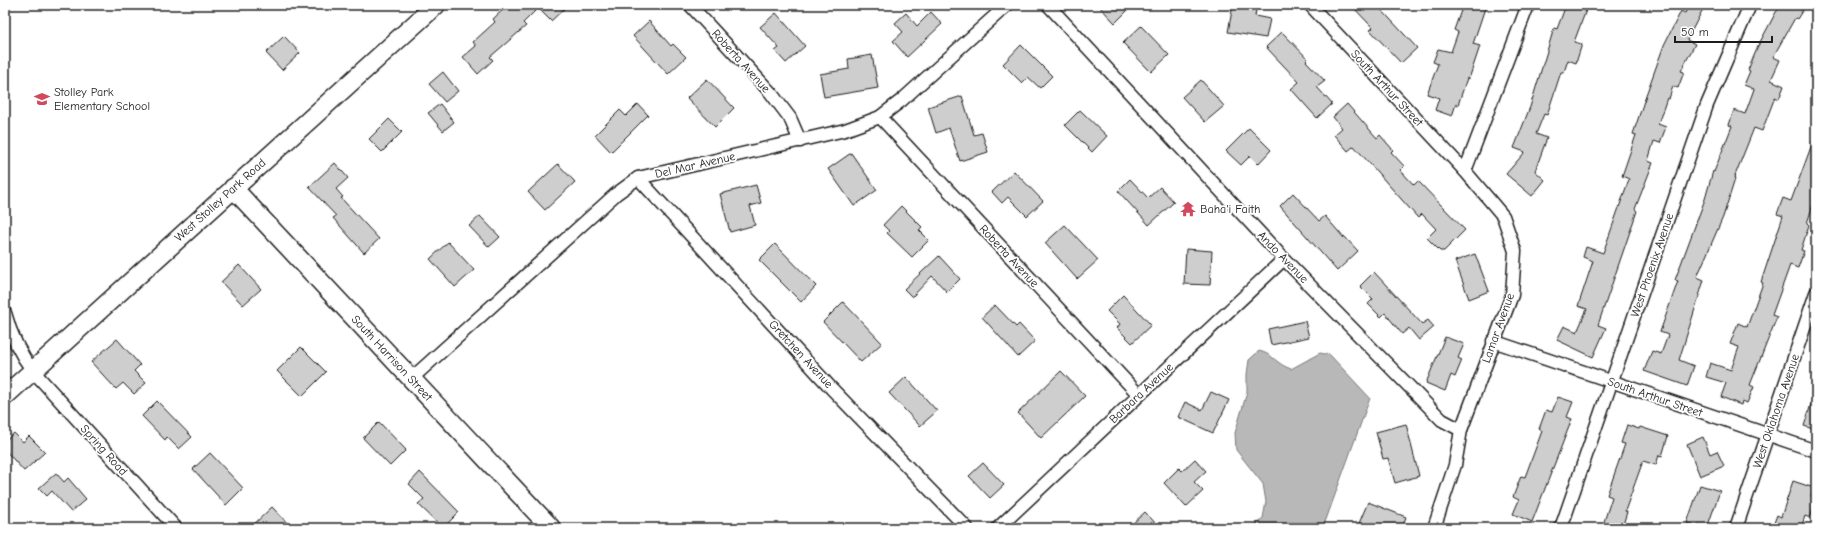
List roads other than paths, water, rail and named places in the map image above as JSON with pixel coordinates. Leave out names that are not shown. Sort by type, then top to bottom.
[{"type":"main road","name":"West Stolley Park Road","points":[[5,396],[436,5]]},
{"type":"main road","name":"South Harrison Street","points":[[233,188],[551,528]]},
{"type":"street","name":"Roberta Avenue","points":[[690,5],[771,93],[790,118],[800,141]]},
{"type":"street","name":"Del Mar Avenue","points":[[411,379],[616,194],[638,178],[845,130],[880,117],[902,100],[1007,5]]},
{"type":"street","name":"Ando Avenue","points":[[1048,5],[1284,259],[1442,420],[1461,430]]},
{"type":"street","name":"South Arthur Street","points":[[1310,5],[1465,171]]},
{"type":"street","points":[[1465,171],[1528,5]]},
{"type":"street","name":"West Phoenix Avenue","points":[[1561,528],[1707,105],[1750,5]]},
{"type":"street","name":"Roberta Avenue","points":[[880,117],[1139,395]]},
{"type":"street","name":"Lamar Avenue","points":[[1434,528],[1455,465],[1461,430],[1493,341],[1512,296],[1515,251],[1503,216],[1465,171]]},
{"type":"street","name":"Gretchen Avenue","points":[[638,178],[832,389],[967,528]]},
{"type":"street","name":"Barbara Avenue","points":[[998,528],[1284,259]]},
{"type":"street","name":"West Oklahoma Avenue","points":[[1736,528],[1816,293]]},
{"type":"street","name":"Spring Road","points":[[5,314],[10,334],[19,352],[33,371],[176,528]]},
{"type":"street","name":"South Arthur Street","points":[[1493,341],[1816,452]]},
{"type":"place","name":"Stolley Park Elementary School","points":[[42,99]]},
{"type":"place","name":"Baha'i Faith","points":[[1188,209]]}]
